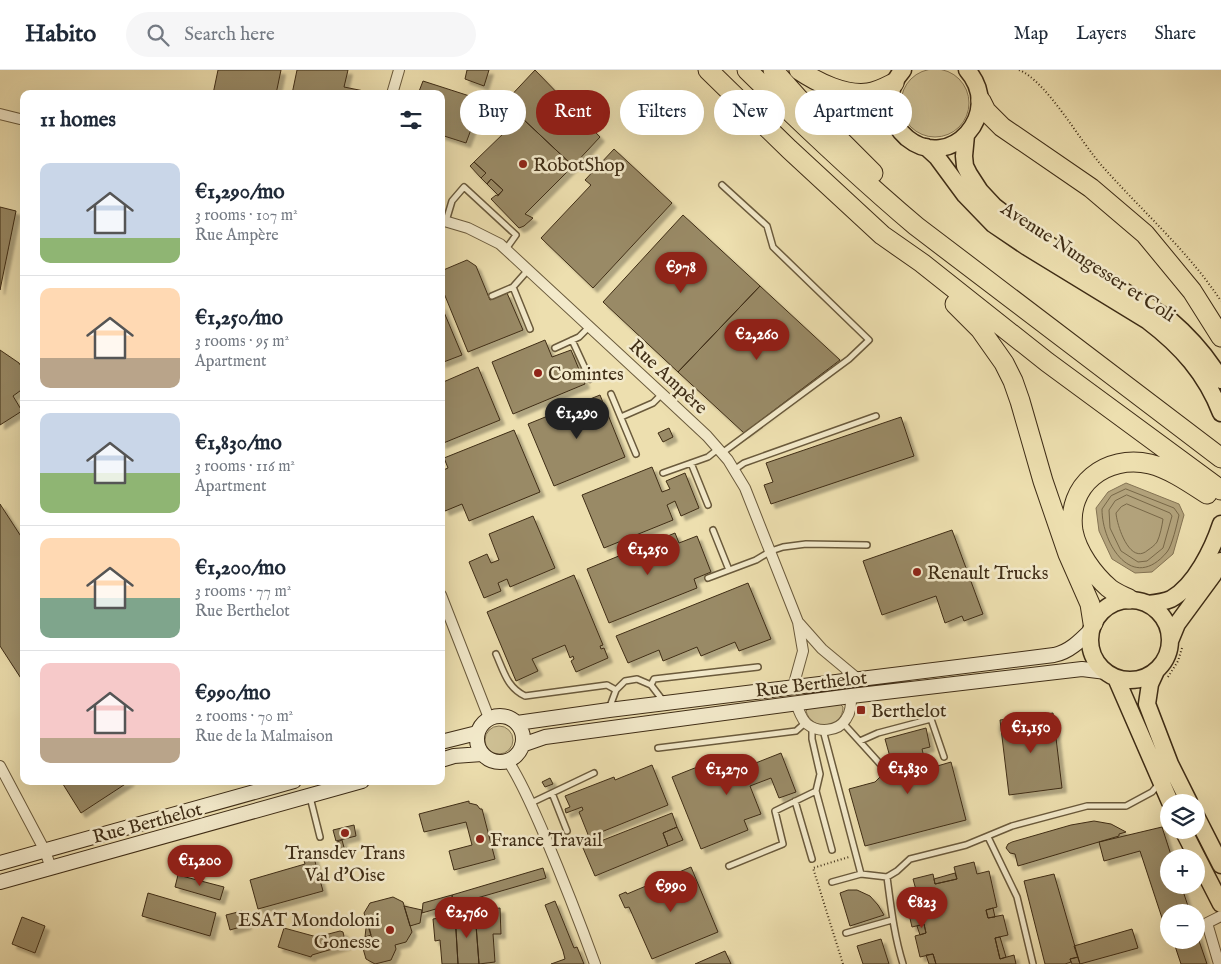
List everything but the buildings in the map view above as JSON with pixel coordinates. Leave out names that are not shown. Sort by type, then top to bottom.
[{"type":"highway","points":[[708,70],[789,149],[882,235],[922,263],[1047,362],[1221,490]]},
{"type":"highway","points":[[746,70],[875,192],[959,260],[1221,458]]},
{"type":"highway","points":[[773,70],[863,164],[954,248],[959,260]]},
{"type":"highway","points":[[799,70],[833,88],[853,92],[870,93],[898,77]]},
{"type":"highway","points":[[980,101],[986,111],[1002,127],[1091,188],[1145,234],[1192,291],[1221,337]]},
{"type":"highway","points":[[882,235],[893,251],[966,313],[1004,363],[1020,401],[1043,481],[1068,554],[1090,604],[1092,626]]},
{"type":"highway","points":[[1129,599],[1110,590],[1097,575],[1084,558],[1074,533],[1072,514],[1074,507],[1083,487],[1092,475],[1106,466],[1131,462],[1151,464],[1173,474],[1221,502]]},
{"type":"main road","points":[[926,147],[945,147],[956,142],[966,135],[976,121],[980,101],[978,88],[967,70]]},
{"type":"main road","name":"Avenue Nungesser et Coli","points":[[898,77],[890,104],[895,124],[902,133],[910,140],[926,147],[937,157],[965,195],[993,224],[1009,236],[1166,334],[1194,364],[1215,398],[1221,413]]},
{"type":"main road","name":"Avenue Nungesser et Coli","points":[[966,135],[964,156],[968,174],[994,206],[1025,230],[1169,319],[1199,348],[1221,380]]},
{"type":"main road","points":[[1148,604],[1168,600],[1183,589],[1205,561],[1221,524]]},
{"type":"main road","points":[[1185,794],[1170,764],[1147,704],[1150,684],[1167,655],[1177,624],[1221,561]]},
{"type":"main road","points":[[1166,794],[1111,675],[1098,664],[1092,654],[1090,642],[1092,626],[1105,608],[1116,602],[1129,599],[1148,604],[1157,610],[1169,630],[1170,641]]},
{"type":"main road","name":"Rue Berthelot","points":[[517,723],[858,678],[1054,655],[1066,651],[1080,641],[1092,626]]},
{"type":"main road","name":"Rue Berthelot","points":[[522,745],[545,737],[851,696],[1082,668],[1111,675]]},
{"type":"main road","points":[[1111,675],[1134,680],[1156,671]]},
{"type":"main road","points":[[501,715],[517,723],[522,734],[522,745],[516,756],[508,761],[492,761],[482,754],[476,742],[477,733],[481,725],[489,718],[501,715]]},
{"type":"main road","points":[[445,741],[477,733]]},
{"type":"main road","points":[[445,759],[454,756],[482,754]]},
{"type":"main road","name":"Rue Berthelot","points":[[0,863],[280,785]]},
{"type":"main road","name":"Rue Berthelot","points":[[0,882],[348,785]]},
{"type":"main road","points":[[1205,834],[1221,865]]},
{"type":"main road","points":[[1188,839],[1221,904]]},
{"type":"street","points":[[393,90],[399,70]]},
{"type":"street","points":[[0,114],[20,119]]},
{"type":"street","name":"Rue Ampère","points":[[445,220],[468,228],[506,249],[590,326],[720,451],[745,488],[798,622],[803,651],[794,687]]},
{"type":"street","points":[[445,605],[489,718]]},
{"type":"street","name":"Rue Ampère","points":[[798,622],[822,649],[858,678]]},
{"type":"street","points":[[796,704],[809,725],[823,730],[830,730],[843,723],[851,708],[851,696]]},
{"type":"street","points":[[508,761],[519,778],[564,882],[595,964]]},
{"type":"street","points":[[0,766],[45,851],[51,868]]},
{"type":"street","points":[[1219,964],[1208,923],[1221,916]]},
{"type":"lane","points":[[664,472],[691,464],[720,451],[849,359],[869,340],[773,247],[767,226],[722,185]]},
{"type":"lane","points":[[445,218],[452,201],[464,187],[516,235],[506,249]]},
{"type":"lane","points":[[492,296],[512,287],[529,269]]},
{"type":"lane","points":[[512,287],[530,329]]},
{"type":"lane","points":[[555,348],[579,337],[590,326]]},
{"type":"lane","points":[[572,340],[590,379]]},
{"type":"lane","points":[[612,394],[636,454]]},
{"type":"lane","points":[[620,417],[653,403],[662,394]]},
{"type":"lane","points":[[734,470],[744,463],[876,416]]},
{"type":"lane","points":[[691,464],[708,505]]},
{"type":"lane","points":[[713,530],[729,570]]},
{"type":"lane","points":[[708,578],[756,560],[771,551],[783,547],[806,544],[867,545]]},
{"type":"lane","points":[[496,654],[510,685],[515,692],[525,696],[607,686],[616,690]]},
{"type":"lane","points":[[650,685],[654,679],[758,667]]},
{"type":"lane","points":[[609,710],[616,690],[625,681],[636,679],[650,685],[664,703]]},
{"type":"lane","points":[[860,741],[878,733],[931,718],[944,757]]},
{"type":"lane","points":[[843,723],[881,765]]},
{"type":"lane","points":[[658,748],[796,732],[809,725],[820,774],[816,791],[832,850]]},
{"type":"lane","points":[[823,730],[861,874]]},
{"type":"lane","points":[[530,803],[594,773]]},
{"type":"lane","points":[[832,882],[861,874],[887,877],[910,859],[966,845],[1012,826],[1087,806],[1126,806],[1152,792],[1160,782]]},
{"type":"lane","points":[[728,866],[783,844],[775,811],[816,791]]},
{"type":"lane","points":[[552,793],[567,831]]},
{"type":"lane","points":[[310,796],[320,838]]},
{"type":"lane","points":[[795,801],[812,858]]},
{"type":"lane","points":[[988,836],[1017,897],[1033,964]]},
{"type":"lane","points":[[887,877],[892,920],[903,964]]},
{"type":"lane","points":[[846,933],[892,920]]},
{"type":"path","points":[[1019,70],[1025,72],[1046,92],[1101,166],[1169,235],[1205,277],[1221,301]]},
{"type":"path","points":[[843,964],[813,868],[856,854]]},
{"type":"shaded area","points":[[935,69],[948,72],[959,79],[968,96],[969,103],[966,116],[954,131],[935,137],[922,134],[912,128],[912,90],[904,90],[916,75]]},
{"type":"shaded area","points":[[840,704],[843,707],[842,714],[838,720],[827,725],[820,725],[814,722],[809,718],[806,711],[809,708]]},
{"type":"shaded area","points":[[499,726],[509,730],[513,740],[509,750],[499,754],[489,750],[485,740],[489,730]]},
{"type":"water","points":[[1126,483],[1179,504],[1184,515],[1173,554],[1152,572],[1135,573],[1112,559],[1099,531],[1096,508],[1108,492]]},
{"type":"place","name":"RobotShop","points":[[523,164]]},
{"type":"place","name":"Comintes","points":[[538,373]]},
{"type":"place","name":"Renault Trucks","points":[[917,572]]},
{"type":"place","name":"Berthelot","points":[[861,710]]},
{"type":"place","name":"Transdev Trans Val d'Oise","points":[[345,833]]},
{"type":"place","name":"France Travail","points":[[480,839]]},
{"type":"place","name":"ESAT Mondoloni Gonesse","points":[[390,930]]}]
